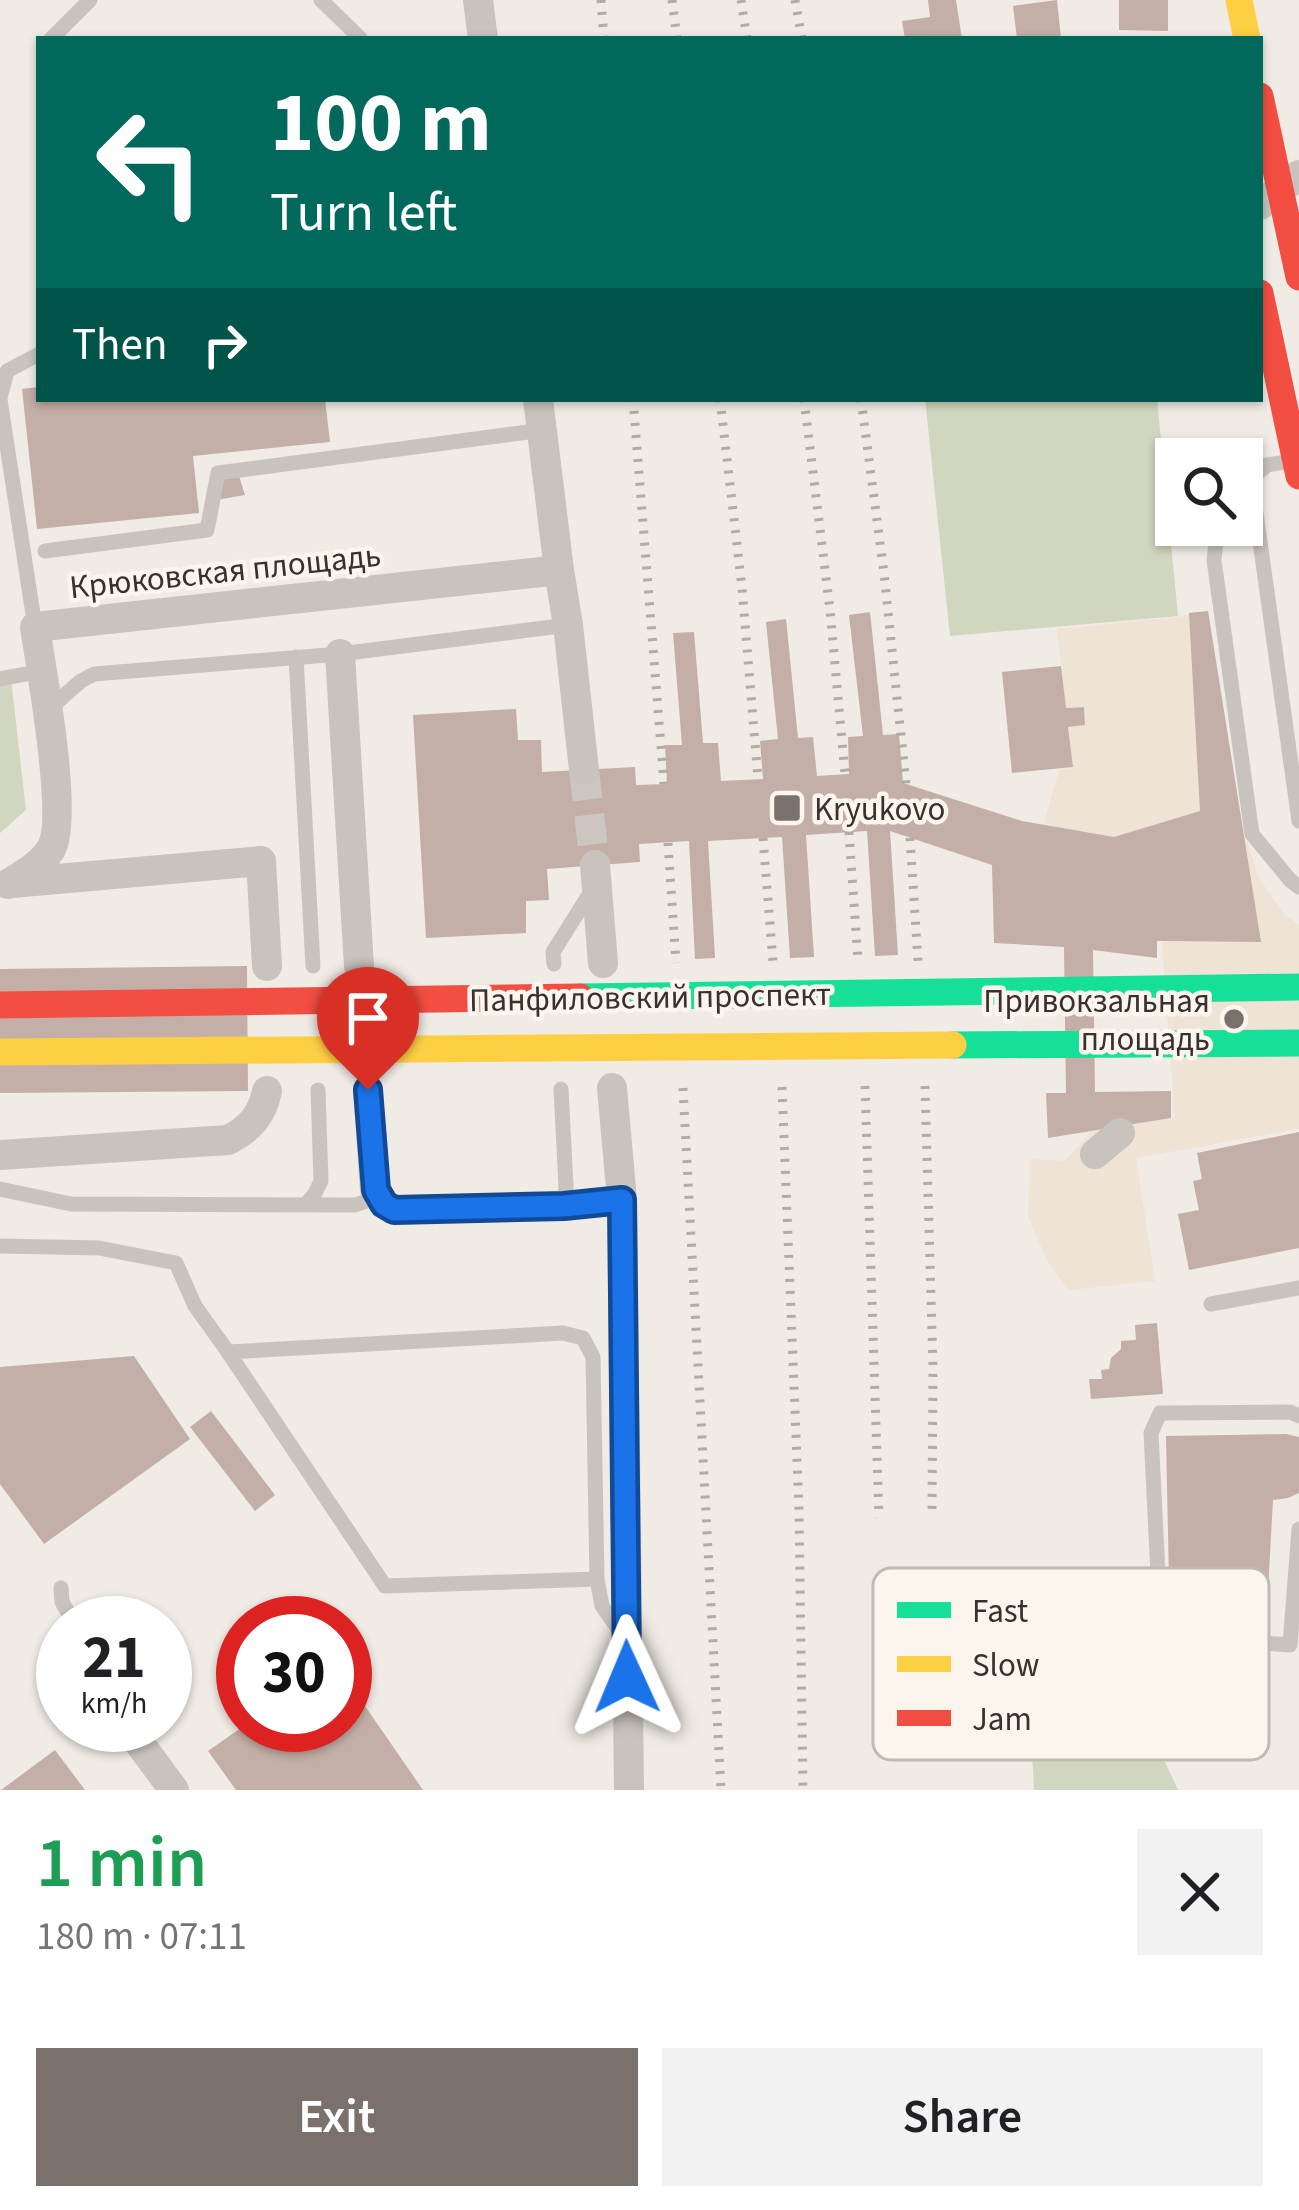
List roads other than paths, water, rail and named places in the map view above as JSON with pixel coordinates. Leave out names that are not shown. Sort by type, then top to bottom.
[{"type":"main road","points":[[1236,36],[1239,1]]},
{"type":"main road","points":[[1239,1],[1246,36]]},
{"type":"main road","points":[[1263,110],[1299,277]]},
{"type":"main road","points":[[1263,307],[1298,466]]},
{"type":"main road","name":"Панфиловский проспект","points":[[0,1005],[1299,987]]},
{"type":"main road","name":"Панфиловский проспект","points":[[0,1052],[1299,1043]]},
{"type":"street","points":[[478,0],[483,36]]},
{"type":"street","points":[[540,414],[584,770]]},
{"type":"street","name":"Крюковская площадь","points":[[4,884],[34,868],[52,848],[58,828],[35,627],[559,570]]},
{"type":"street","points":[[340,654],[359,965]]},
{"type":"street","name":"Крюковская площадь","points":[[4,884],[261,861],[267,966]]},
{"type":"street","points":[[596,874],[603,963]]},
{"type":"street","points":[[612,1088],[622,1200],[629,1790]]},
{"type":"street","points":[[0,1155],[228,1139],[256,1119],[268,1090]]},
{"type":"street","points":[[368,1090],[376,1190]]},
{"type":"street","points":[[1095,1154],[1120,1133]]},
{"type":"street","points":[[146,1752],[173,1790]]},
{"type":"lane","points":[[54,36],[90,0]]},
{"type":"lane","points":[[321,0],[358,36]]},
{"type":"lane","points":[[35,627],[7,501],[0,399],[7,371],[36,356]]},
{"type":"lane","points":[[45,551],[207,530],[218,473],[540,414]]},
{"type":"lane","points":[[1263,468],[1298,466]]},
{"type":"lane","points":[[1216,546],[1252,834],[1299,886]]},
{"type":"lane","points":[[1256,546],[1299,821]]},
{"type":"lane","points":[[48,710],[94,674],[340,654],[568,625]]},
{"type":"lane","points":[[296,657],[313,966]]},
{"type":"lane","points":[[0,679],[42,671]]},
{"type":"lane","points":[[554,964],[553,952],[596,874]]},
{"type":"lane","points":[[560,1089],[564,1206]]},
{"type":"lane","points":[[304,1205],[321,1181],[318,1090]]},
{"type":"lane","points":[[0,1189],[71,1204],[304,1205],[355,1205],[367,1201],[376,1190],[394,1210],[622,1200]]},
{"type":"lane","points":[[0,1246],[99,1248],[176,1262],[195,1306],[386,1586],[597,1580]]},
{"type":"lane","points":[[1211,1304],[1299,1288]]},
{"type":"lane","points":[[228,1352],[563,1333],[584,1339],[593,1357],[597,1580],[602,1606],[626,1640]]},
{"type":"lane","points":[[1158,1568],[1151,1433],[1160,1413],[1290,1412],[1299,1416]]},
{"type":"lane","points":[[1295,1646],[1299,1529]]},
{"type":"lane","points":[[62,1588],[62,1596]]},
{"type":"tunnel","points":[[584,770],[595,865]]},
{"type":"railway","points":[[601,0],[604,36]]},
{"type":"railway","points":[[672,0],[677,36]]},
{"type":"railway","points":[[741,0],[747,36]]},
{"type":"railway","points":[[795,0],[801,36]]},
{"type":"railway","points":[[633,402],[664,784]]},
{"type":"railway","points":[[720,402],[758,779]]},
{"type":"railway","points":[[804,402],[845,774]]},
{"type":"railway","points":[[861,402],[906,784]]},
{"type":"railway","points":[[849,832],[858,961]]},
{"type":"railway","points":[[763,838],[773,962]]},
{"type":"railway","points":[[910,838],[918,961]]},
{"type":"railway","points":[[668,843],[676,963]]},
{"type":"railway","points":[[865,1086],[879,1518]]},
{"type":"railway","points":[[925,1086],[932,1509]]},
{"type":"railway","points":[[782,1087],[799,1510],[803,1790]]},
{"type":"railway","points":[[683,1088],[721,1790]]},
{"type":"place","name":"Kryukovo","points":[[787,808]]},
{"type":"place","name":"Привокзальная площадь","points":[[1234,1019]]}]
